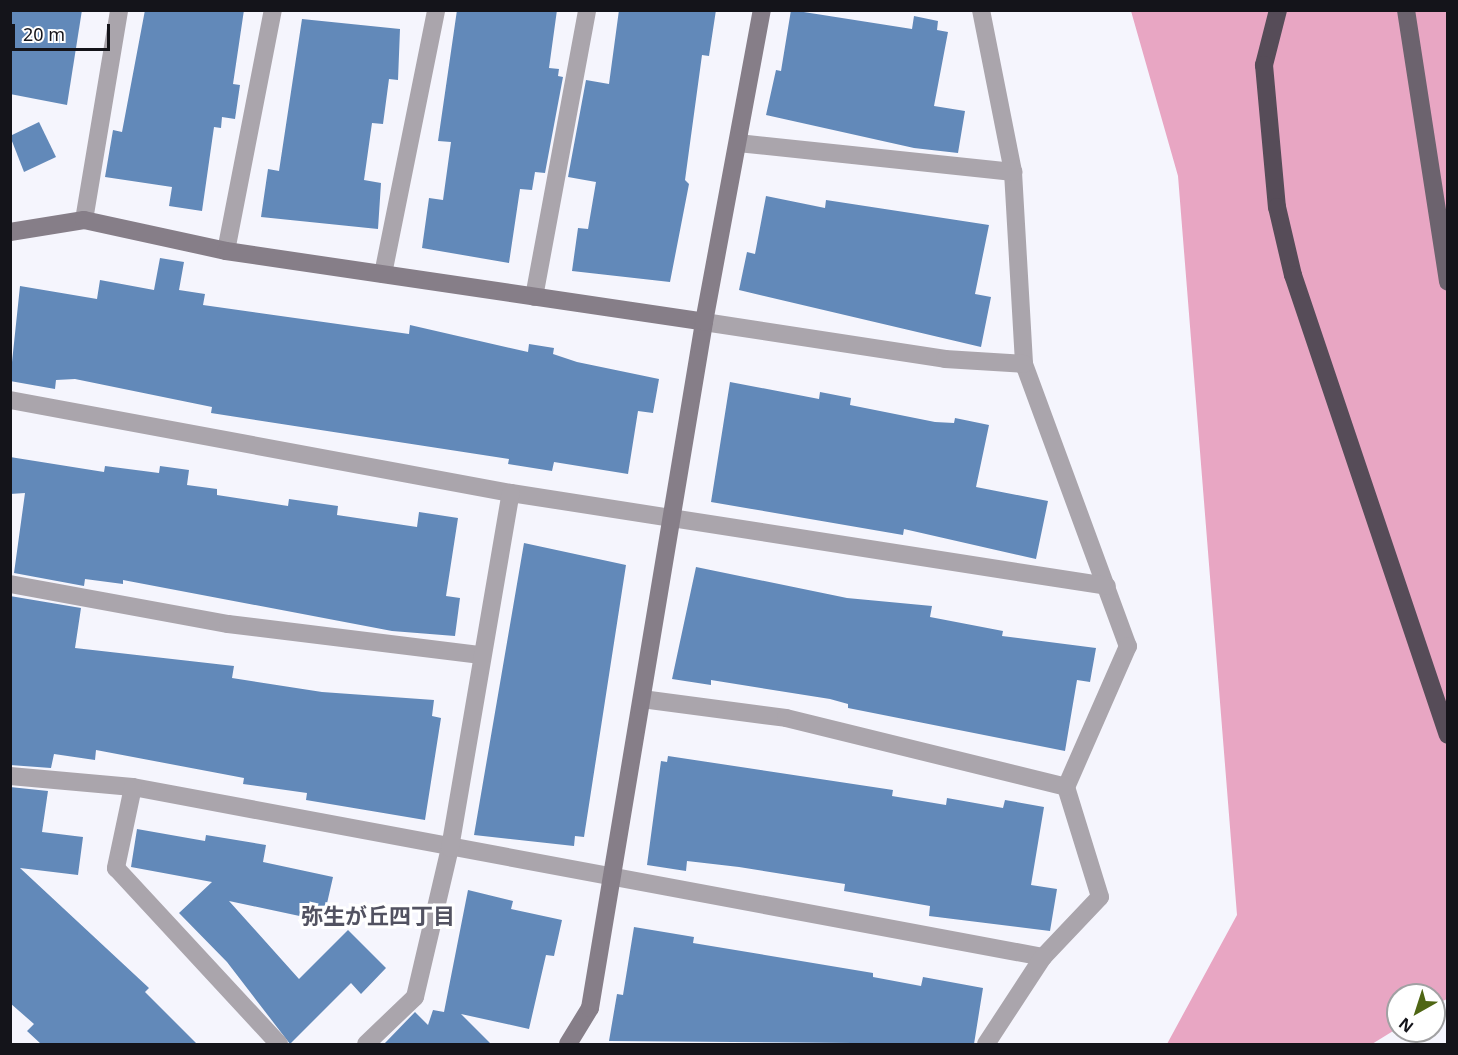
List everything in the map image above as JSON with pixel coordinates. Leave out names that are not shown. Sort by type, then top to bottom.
[{"type":"highway","points":[[1278,10],[1264,65],[1282,230],[1293,275],[1448,735]]},
{"type":"main road","points":[[1406,10],[1412,70],[1448,282]]},
{"type":"street","points":[[84,220],[119,10]]},
{"type":"street","points":[[226,251],[273,10]]},
{"type":"street","points":[[383,274],[435,10]]},
{"type":"street","points":[[534,297],[588,10]]},
{"type":"street","points":[[568,1044],[590,1008],[614,879],[704,322],[762,10]]},
{"type":"street","points":[[981,10],[1013,172],[1024,364],[1128,646],[1066,787],[1100,897],[1042,957],[986,1044]]},
{"type":"street","points":[[738,142],[1013,172]]},
{"type":"street","points":[[10,232],[84,220],[226,251],[945,359],[1024,364]]},
{"type":"street","points":[[10,400],[512,493],[1107,586]]},
{"type":"street","points":[[366,1044],[416,997],[450,848],[481,655],[512,493]]},
{"type":"street","points":[[10,584],[228,624],[481,655]]},
{"type":"street","points":[[642,699],[786,718],[1066,787]]},
{"type":"street","points":[[10,776],[133,787],[614,879],[1042,957]]},
{"type":"street","points":[[133,787],[116,868],[279,1044]]},
{"type":"shaded area","points":[[1131,11],[1447,11],[1447,999],[1446,983],[1386,983],[1386,1035],[1372,1044],[1167,1044],[1237,915],[1178,176]]},
{"type":"building","points":[[10,10],[82,10],[67,105],[10,94]]},
{"type":"building","points":[[145,10],[244,10],[233,84],[240,85],[235,119],[222,117],[221,128],[214,127],[202,211],[169,206],[172,187],[105,177],[113,130],[122,132]]},
{"type":"building","points":[[457,10],[557,10],[549,68],[559,69],[558,76],[563,77],[545,173],[535,172],[532,190],[520,189],[509,263],[422,248],[429,198],[443,200],[451,142],[438,141]]},
{"type":"building","points":[[619,10],[716,10],[709,56],[702,55],[685,180],[689,184],[670,282],[572,271],[578,228],[588,229],[596,182],[568,177],[586,80],[609,84]]},
{"type":"building","points":[[791,10],[912,29],[914,16],[938,21],[937,30],[948,32],[934,106],[965,111],[958,153],[914,148],[766,115],[776,70],[781,71]]},
{"type":"building","points":[[302,19],[400,29],[398,80],[389,79],[383,124],[372,123],[364,180],[381,183],[378,229],[261,217],[268,169],[279,171]]},
{"type":"building","points":[[39,122],[56,157],[24,172],[10,136]]},
{"type":"building","points":[[766,196],[825,208],[826,200],[989,225],[975,294],[991,297],[981,347],[739,290],[747,252],[755,254]]},
{"type":"building","points":[[160,258],[184,262],[179,290],[205,294],[203,305],[409,334],[410,325],[528,352],[529,344],[554,348],[553,354],[577,362],[659,379],[653,413],[638,411],[628,474],[554,462],[552,471],[508,464],[509,459],[211,413],[212,407],[75,379],[56,380],[55,389],[10,381],[20,286],[97,299],[100,280],[154,290]]},
{"type":"building","points":[[730,382],[819,399],[820,392],[851,398],[850,405],[935,422],[954,423],[955,418],[989,425],[976,487],[1048,501],[1036,559],[904,529],[903,535],[711,502]]},
{"type":"building","points":[[10,457],[104,472],[105,466],[159,473],[160,466],[189,470],[187,485],[217,489],[217,495],[288,506],[289,499],[338,506],[337,515],[417,527],[419,512],[458,518],[446,596],[460,598],[455,636],[392,631],[123,580],[123,584],[85,579],[84,586],[14,573],[25,493],[10,494]]},
{"type":"building","points":[[524,543],[626,565],[584,837],[575,836],[574,846],[474,835]]},
{"type":"building","points":[[696,567],[847,598],[932,606],[930,617],[1003,631],[1002,636],[1096,648],[1090,682],[1077,680],[1065,751],[848,708],[848,704],[830,699],[711,680],[711,685],[672,679]]},
{"type":"building","points":[[10,596],[81,608],[75,648],[234,666],[232,678],[322,692],[434,700],[432,716],[441,718],[425,820],[306,800],[307,793],[243,784],[244,778],[96,750],[95,760],[54,754],[51,768],[10,765]]},
{"type":"building","points":[[668,756],[893,790],[892,796],[946,805],[947,798],[1003,808],[1005,800],[1044,807],[1031,885],[1057,889],[1050,931],[929,916],[930,906],[844,891],[845,884],[687,861],[686,871],[647,865],[661,761],[667,762]]},
{"type":"building","points":[[10,787],[48,791],[42,832],[83,837],[78,875],[20,868],[149,988],[145,992],[197,1044],[41,1044],[27,1031],[34,1024],[10,1003]]},
{"type":"building","points":[[137,829],[205,841],[206,835],[266,845],[263,862],[333,877],[323,921],[229,901],[299,979],[348,930],[386,968],[361,994],[351,983],[290,1044],[227,962],[179,913],[212,882],[131,867]]},
{"type":"building","points":[[468,890],[513,901],[511,909],[562,920],[554,956],[546,955],[529,1029],[461,1014],[491,1044],[384,1044],[415,1012],[428,1025],[433,1010],[444,1012]]},
{"type":"building","points":[[634,927],[694,937],[693,943],[873,973],[873,977],[921,986],[923,977],[983,988],[974,1044],[609,1041],[617,994],[623,995]]},
{"type":"district","name":"弥生が丘四丁目","points":[[378,916]]}]
